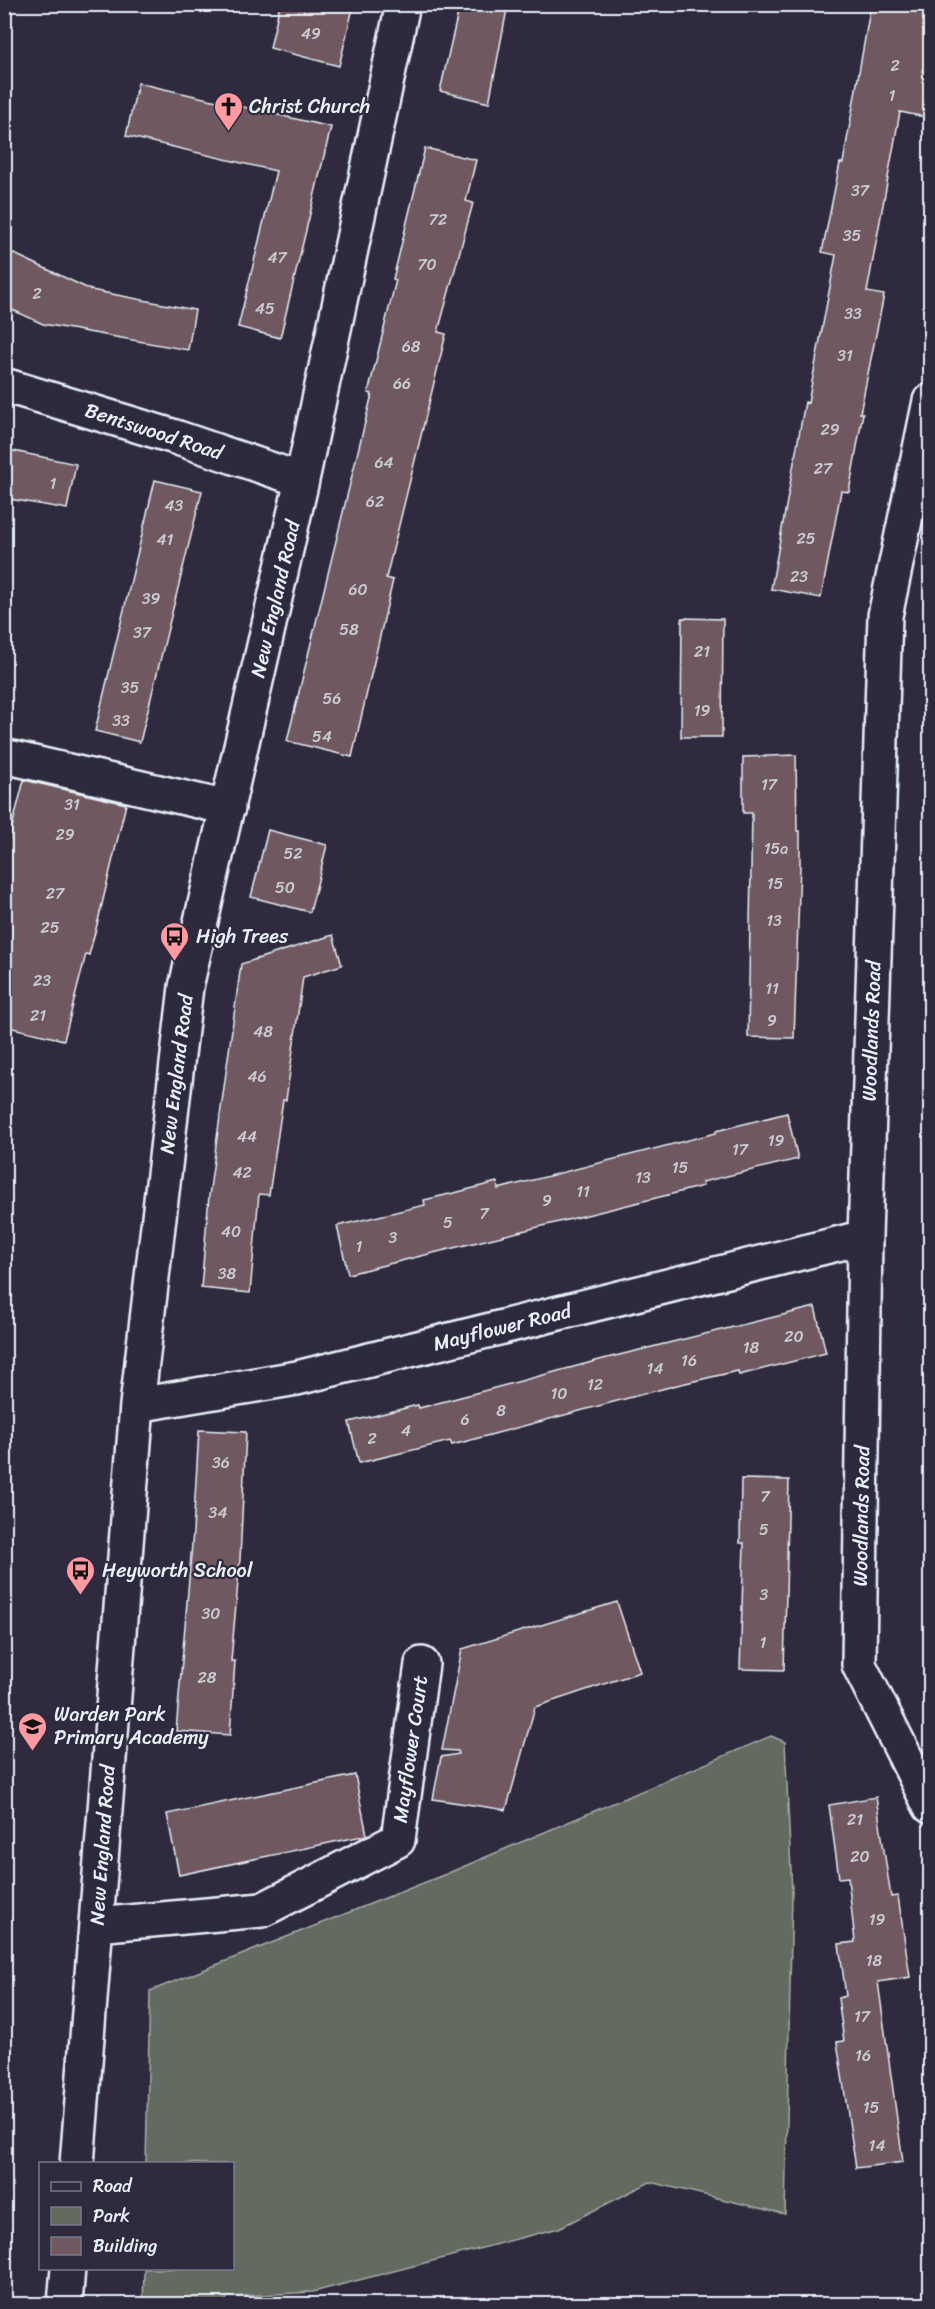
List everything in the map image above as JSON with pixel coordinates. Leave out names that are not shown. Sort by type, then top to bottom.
[{"type":"street","name":"New England Road","points":[[77,2162],[137,1405],[186,987],[302,480],[403,4]]},
{"type":"street","name":"Bentswood Road","points":[[4,385],[172,436],[302,480]]},
{"type":"street","name":"Woodlands Road","points":[[930,401],[885,616],[865,1237],[859,1665],[930,1806]]},
{"type":"street","points":[[4,756],[228,808]]},
{"type":"street","name":"Mayflower Road","points":[[137,1405],[297,1378],[865,1237]]},
{"type":"street","name":"Mayflower Court","points":[[96,1925],[262,1910],[398,1840],[422,1664]]},
{"type":"street","points":[[65,2304],[68,2270]]},
{"type":"green space","points":[[771,1736],[785,1742],[792,1893],[785,2214],[650,2182],[559,2228],[313,2292],[227,2297],[225,2304],[143,2304],[144,2270],[234,2270],[234,2162],[146,2162],[150,1991],[446,1874]]},
{"type":"building","points":[[280,4],[354,4],[339,66],[270,48]]},
{"type":"building","points":[[460,4],[508,4],[489,103],[440,91]]},
{"type":"building","points":[[871,4],[930,4],[930,118],[900,112],[867,292],[884,295],[860,413],[863,413],[849,492],[841,491],[821,598],[771,589],[805,402],[808,403],[836,255],[822,252],[840,163],[843,163]]},
{"type":"building","name":"Christ Church","points":[[138,83],[331,127],[280,338],[238,327],[276,171],[126,136]]},
{"type":"building","points":[[425,148],[476,160],[466,201],[473,203],[438,332],[446,334],[386,578],[393,580],[352,757],[287,741],[372,394],[368,393]]},
{"type":"building","points":[[4,249],[91,290],[195,310],[188,350],[43,324],[4,306]]},
{"type":"building","points":[[4,449],[76,464],[67,509],[4,498]]},
{"type":"building","points":[[155,480],[202,491],[140,742],[95,731]]},
{"type":"building","points":[[682,618],[723,619],[722,737],[681,737]]},
{"type":"building","points":[[796,755],[800,865],[794,1038],[748,1037],[752,813],[743,813],[743,757]]},
{"type":"building","points":[[24,780],[126,804],[98,921],[89,955],[86,954],[64,1040],[4,1026],[4,858]]},
{"type":"building","points":[[268,830],[327,845],[310,912],[251,897]]},
{"type":"building","points":[[333,935],[342,965],[303,977],[286,1100],[283,1100],[269,1195],[259,1194],[250,1293],[201,1288],[209,1196],[241,964]]},
{"type":"building","points":[[787,1113],[798,1159],[702,1182],[703,1186],[668,1195],[348,1274],[337,1226],[425,1205],[424,1200],[497,1182],[498,1189]]},
{"type":"building","points":[[815,1307],[826,1353],[739,1375],[738,1371],[677,1385],[452,1445],[450,1441],[359,1463],[349,1422],[418,1405],[419,1408],[607,1358]]},
{"type":"building","points":[[199,1430],[246,1432],[240,1559],[231,1661],[235,1661],[230,1735],[176,1731]]},
{"type":"building","points":[[741,1479],[789,1480],[784,1670],[740,1669],[744,1543],[740,1543]]},
{"type":"building","points":[[617,1602],[640,1672],[535,1707],[506,1810],[433,1799],[441,1757],[459,1754],[458,1751],[442,1750],[462,1649]]},
{"type":"building","points":[[355,1775],[367,1835],[179,1875],[167,1814]]},
{"type":"building","points":[[876,1797],[891,1897],[898,1896],[910,1977],[878,1982],[903,2162],[856,2168],[837,2042],[844,2041],[838,1998],[846,1996],[839,1944],[855,1942],[848,1877],[839,1878],[829,1805]]},
{"type":"place","name":"Christ Church","points":[[228,132]]},
{"type":"place","name":"High Trees","points":[[175,962]]},
{"type":"place","name":"Heyworth School","points":[[81,1596]]},
{"type":"place","name":"Warden Park Primary Academy","points":[[33,1752]]}]
